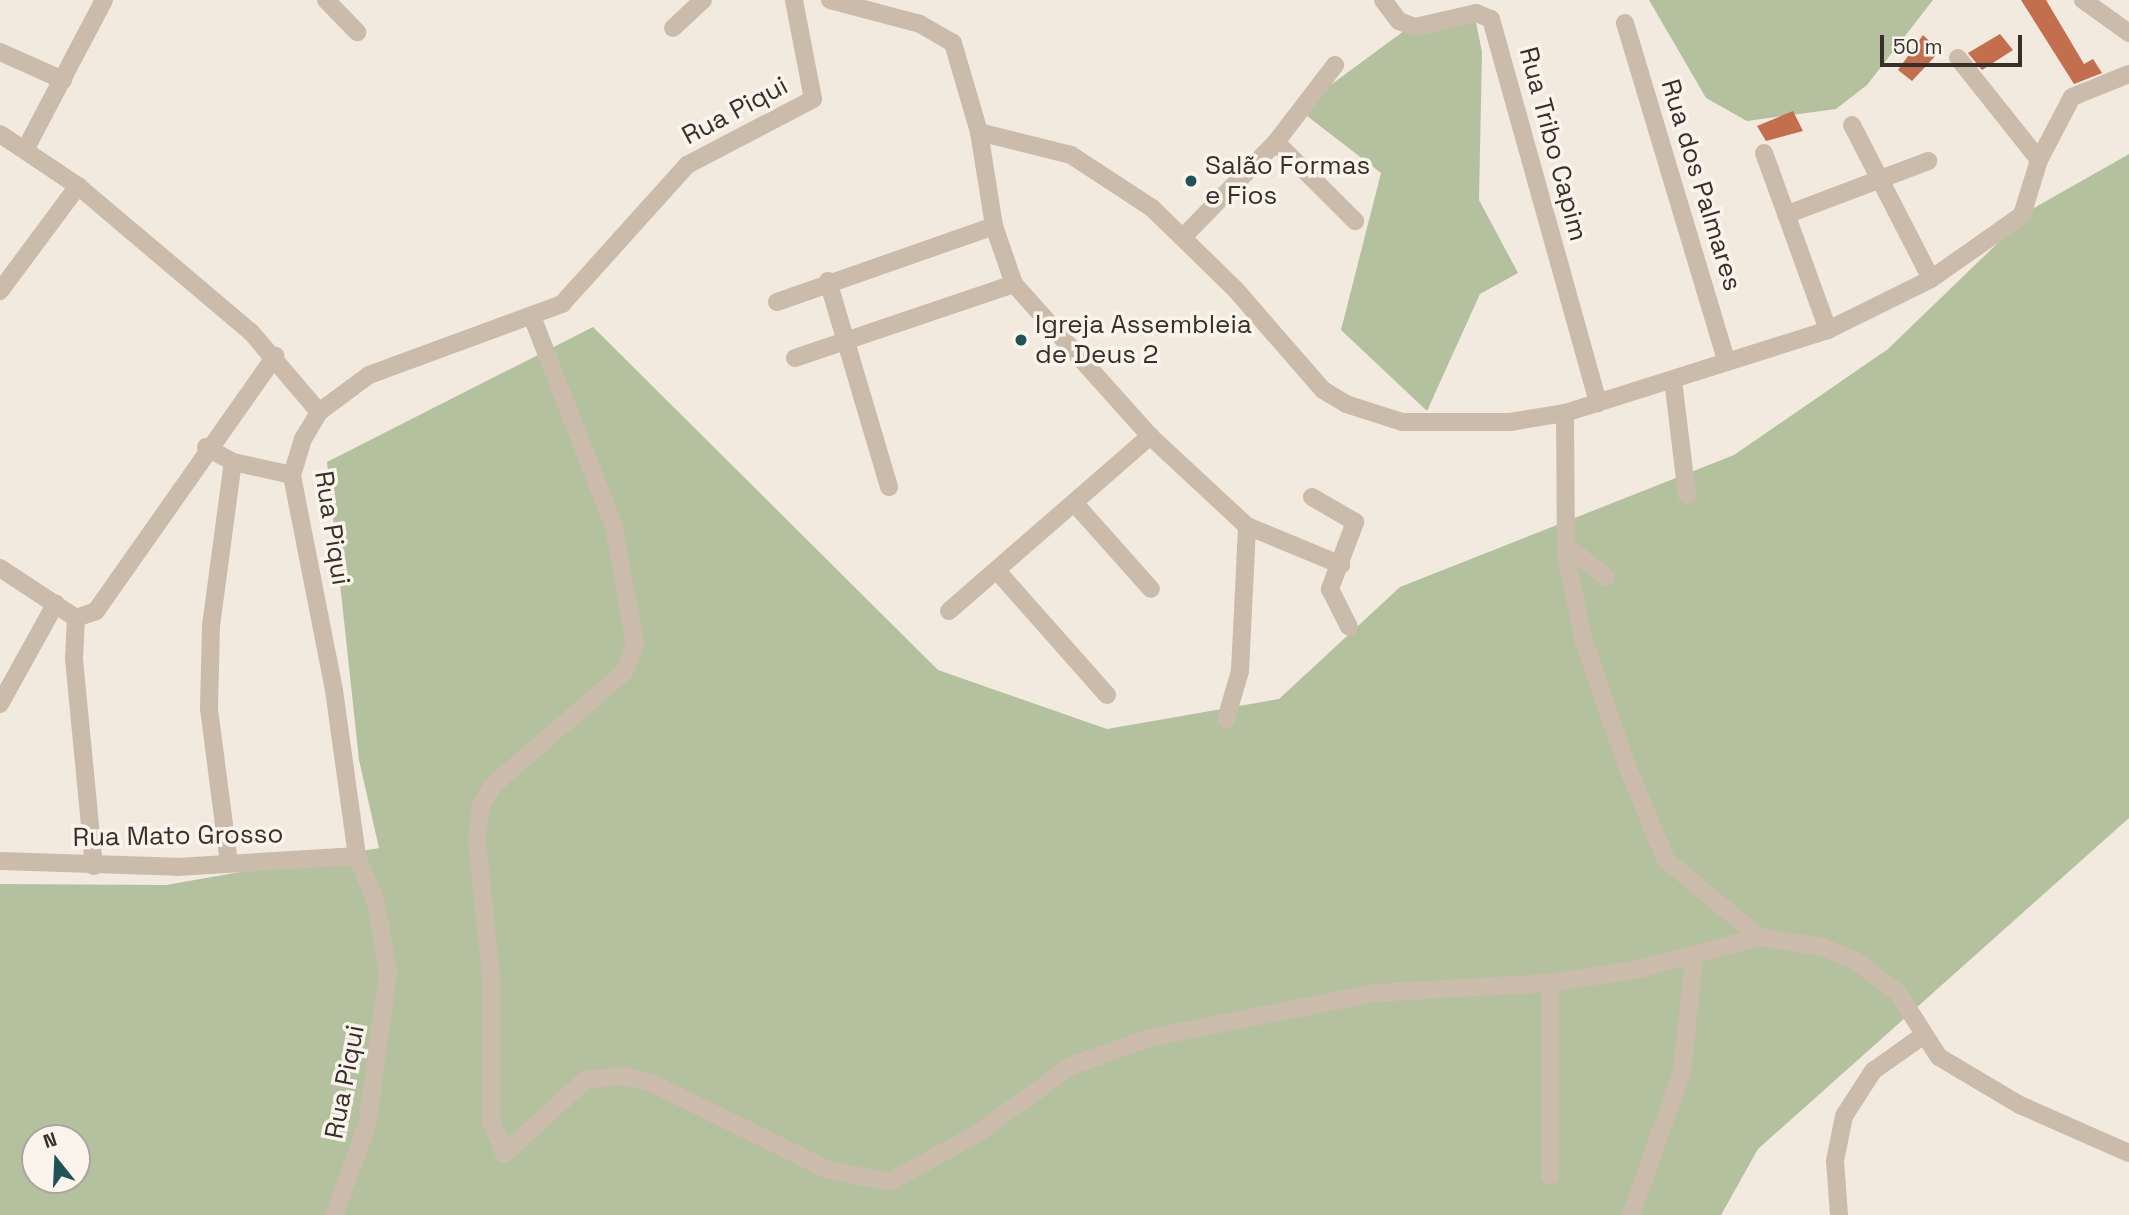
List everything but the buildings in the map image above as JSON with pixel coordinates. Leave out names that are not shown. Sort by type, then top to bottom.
[{"type":"street","points":[[26,148],[104,0]]},
{"type":"street","points":[[326,0],[357,32]]},
{"type":"street","points":[[673,28],[703,0]]},
{"type":"street","name":"Rua Piqui","points":[[334,1215],[367,1126],[388,973],[376,903],[357,856],[334,690],[292,475],[319,412],[395,361],[533,319],[580,288],[687,165],[813,99],[794,0]]},
{"type":"street","points":[[830,0],[920,24],[953,43],[979,132],[994,226],[1014,284],[1150,436],[1247,526],[1341,565]]},
{"type":"street","name":"Rua Tribo Capim","points":[[1382,0],[1399,21],[1415,27],[1476,13],[1491,19],[1598,403]]},
{"type":"street","points":[[2083,0],[2129,33]]},
{"type":"street","name":"Rua dos Palmares","points":[[1625,23],[1727,362]]},
{"type":"street","points":[[0,52],[63,80]]},
{"type":"street","points":[[1958,58],[2039,160]]},
{"type":"street","points":[[1185,235],[1276,142],[1335,65]]},
{"type":"street","points":[[979,132],[1071,155],[1185,235],[1307,373],[1346,404],[1402,422],[1510,422],[1565,413],[1828,330],[1931,279],[2022,215],[2039,160],[2072,97],[2129,74]]},
{"type":"street","points":[[1852,125],[1931,279]]},
{"type":"street","points":[[0,134],[26,148],[78,186],[275,356],[319,412]]},
{"type":"street","points":[[1276,142],[1355,221]]},
{"type":"street","points":[[1764,153],[1828,330]]},
{"type":"street","points":[[1788,214],[1928,161]]},
{"type":"street","points":[[0,290],[78,186]]},
{"type":"street","points":[[777,302],[828,281],[994,226]]},
{"type":"street","points":[[828,281],[842,340],[889,487]]},
{"type":"street","points":[[795,358],[1014,284]]},
{"type":"street","points":[[533,319],[614,527],[635,644],[624,672],[493,785],[481,806],[477,841],[491,975],[495,1137],[500,1152],[511,1153],[585,1080],[624,1076],[654,1084],[828,1170],[889,1182],[975,1135],[1071,1066],[1149,1038],[1375,993],[1550,983],[1694,957],[1759,937],[1822,947],[1856,961],[1898,993],[1921,1037],[1939,1057],[2020,1105],[2129,1153]]},
{"type":"street","points":[[76,618],[101,606],[206,447],[275,356]]},
{"type":"street","points":[[1673,380],[1687,495]]},
{"type":"street","points":[[1565,413],[1565,545],[1584,642],[1659,846],[1666,860],[1759,937]]},
{"type":"street","points":[[948,611],[999,573],[1077,506],[1150,436]]},
{"type":"street","points":[[206,447],[233,462],[292,475]]},
{"type":"street","points":[[229,863],[209,708],[213,613],[233,462]]},
{"type":"street","points":[[1312,497],[1354,520],[1331,594],[1349,627]]},
{"type":"street","points":[[1077,506],[1151,589]]},
{"type":"street","points":[[1226,719],[1240,671],[1247,526]]},
{"type":"street","points":[[1565,545],[1606,577]]},
{"type":"street","points":[[0,568],[76,618]]},
{"type":"street","points":[[999,573],[1107,695]]},
{"type":"street","points":[[0,704],[56,603]]},
{"type":"street","points":[[76,618],[74,659],[94,866]]},
{"type":"street","name":"Rua Mato Grosso","points":[[0,861],[94,866],[229,863],[357,856]]},
{"type":"street","points":[[1631,1215],[1682,1072],[1694,957]]},
{"type":"street","points":[[1550,983],[1550,1176]]},
{"type":"street","points":[[1839,1215],[1835,1161],[1844,1116],[1873,1071],[1921,1037]]},
{"type":"green space","points":[[1649,0],[1933,0],[1867,85],[1836,109],[1747,121],[1706,98]]},
{"type":"green space","points":[[1474,12],[1482,52],[1479,200],[1518,273],[1480,294],[1427,411],[1341,330],[1381,173],[1298,109],[1412,25]]},
{"type":"green space","points":[[2129,154],[2129,818],[1758,1149],[1721,1215],[0,1215],[0,884],[166,885],[379,848],[359,760],[327,462],[593,327],[938,670],[1107,729],[1279,699],[1400,587],[1734,455],[1888,349],[2034,208]]},
{"type":"place","name":"Salão Formas e Fios","points":[[1191,181]]},
{"type":"place","name":"Igreja Assembleia de Deus 2","points":[[1021,340]]}]
